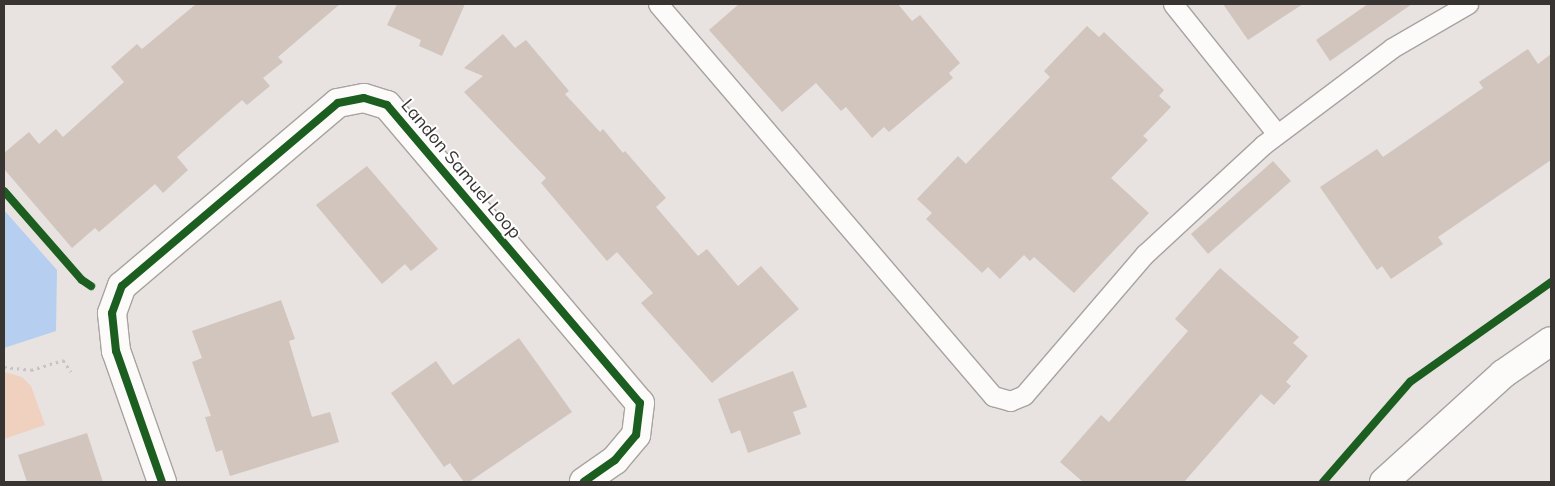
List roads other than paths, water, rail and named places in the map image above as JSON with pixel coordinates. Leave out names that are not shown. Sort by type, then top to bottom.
[{"type":"street","name":"Landon Samuel Loop","points":[[162,482],[116,351],[112,313],[122,286],[338,103],[364,98],[387,105],[640,403],[636,435],[615,460],[584,482]]},
{"type":"street","points":[[1384,482],[1503,374],[1551,341]]},
{"type":"lane","points":[[658,4],[992,396],[1010,401],[1024,395],[1145,254],[1277,134],[1392,48],[1468,4]]},
{"type":"lane","points":[[1173,4],[1277,134]]},
{"type":"water","points":[[4,210],[57,270],[56,331],[4,348]]}]
